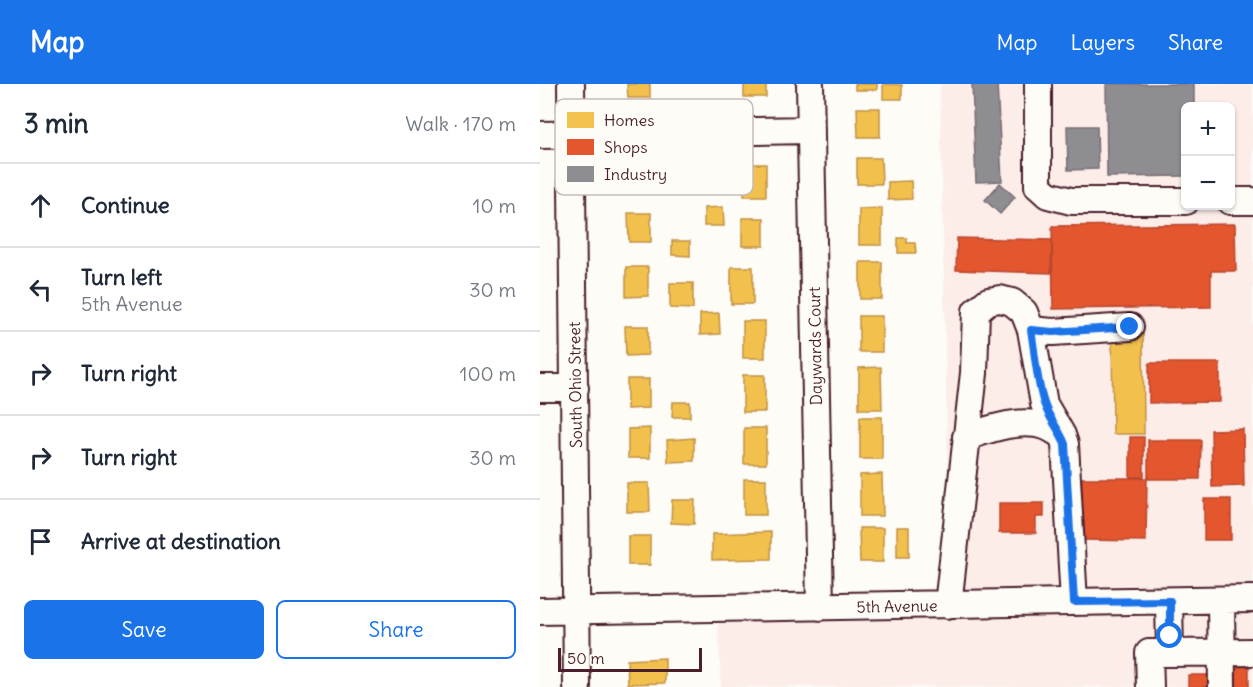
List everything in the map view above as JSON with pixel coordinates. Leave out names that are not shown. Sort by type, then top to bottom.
[{"type":"street","name":"South Ohio Street","points":[[571,84],[571,99]]},
{"type":"street","name":"Daywards Court","points":[[810,84],[820,608]]},
{"type":"street","points":[[1038,84],[1038,186],[1048,195],[1071,201],[1181,201]]},
{"type":"street","points":[[753,131],[811,130]]},
{"type":"street","points":[[540,135],[555,135]]},
{"type":"street","name":"South Ohio Street","points":[[573,195],[577,687]]},
{"type":"street","points":[[1235,201],[1253,201]]},
{"type":"street","points":[[948,605],[974,373],[976,311],[988,301],[1000,299],[1012,302],[1024,312],[1031,330],[1044,404],[1065,444],[1074,602]]},
{"type":"street","points":[[1031,330],[1053,332],[1130,327]]},
{"type":"street","points":[[540,388],[575,388]]},
{"type":"street","points":[[966,437],[994,428],[1020,424],[1043,425],[1062,435]]},
{"type":"street","name":"5th Avenue","points":[[540,611],[1253,599]]},
{"type":"street","points":[[1221,600],[1222,687]]},
{"type":"street","points":[[1170,601],[1170,645]]},
{"type":"street","points":[[1150,687],[1149,653],[1170,645],[1222,644],[1253,652]]},
{"type":"shaded area","points":[[940,84],[1253,84],[1253,590],[950,597]]},
{"type":"shaded area","points":[[1253,610],[1253,687],[721,687],[718,623],[1133,611]]},
{"type":"building: Homes","points":[[627,84],[650,84],[650,98],[628,98]]},
{"type":"building: Homes","points":[[744,84],[766,84],[766,97],[744,97]]},
{"type":"building: Homes","points":[[855,84],[877,84],[877,90],[855,90]]},
{"type":"building: Homes","points":[[883,84],[902,85],[902,99],[883,99]]},
{"type":"building: Homes","points":[[857,108],[880,108],[880,137],[858,137]]},
{"type":"building: Homes","points":[[857,158],[881,158],[882,184],[857,184]]},
{"type":"building: Homes","points":[[753,164],[766,164],[766,196],[744,196],[753,195]]},
{"type":"building: Homes","points":[[911,181],[912,199],[888,200],[888,182]]},
{"type":"building: Homes","points":[[723,207],[724,226],[704,226],[704,208]]},
{"type":"building: Homes","points":[[882,208],[882,245],[859,245],[859,209]]},
{"type":"building: Homes","points":[[628,213],[651,213],[651,242],[629,242]]},
{"type":"building: Homes","points":[[742,218],[764,218],[764,246],[742,246]]},
{"type":"building: Homes","points":[[898,238],[907,238],[907,243],[915,243],[916,253],[898,253]]},
{"type":"building: Homes","points":[[672,241],[690,241],[690,256],[672,255]]},
{"type":"building: Homes","points":[[860,262],[882,262],[882,299],[860,299]]},
{"type":"building: Homes","points":[[626,267],[648,267],[648,296],[626,297]]},
{"type":"building: Homes","points":[[731,267],[753,267],[753,304],[731,304]]},
{"type":"building: Homes","points":[[670,283],[693,283],[693,309],[670,308]]},
{"type":"building: Homes","points":[[719,313],[720,334],[700,335],[700,314]]},
{"type":"building: Homes","points":[[859,316],[882,316],[882,352],[859,352]]},
{"type":"building: Homes","points":[[743,321],[765,321],[765,358],[743,358]]},
{"type":"building: Homes","points":[[625,326],[648,326],[648,355],[626,356]]},
{"type":"building: Homes","points":[[1112,330],[1143,330],[1144,434],[1113,434]]},
{"type":"building: Homes","points":[[881,367],[882,409],[859,409],[859,368]]},
{"type":"building: Homes","points":[[743,375],[765,375],[765,412],[743,412]]},
{"type":"building: Homes","points":[[627,379],[649,379],[649,408],[627,409]]},
{"type":"building: Homes","points":[[673,402],[690,402],[690,417],[672,417]]},
{"type":"building: Homes","points":[[860,417],[882,417],[882,459],[860,459]]},
{"type":"building: Homes","points":[[650,428],[650,458],[628,458],[628,429]]},
{"type":"building: Homes","points":[[744,428],[766,428],[766,464],[744,464]]},
{"type":"building: Homes","points":[[694,438],[694,461],[668,462],[667,440]]},
{"type":"building: Homes","points":[[882,474],[883,516],[860,516],[860,475]]},
{"type":"building: Homes","points":[[744,479],[766,479],[766,515],[744,515]]},
{"type":"building: Homes","points":[[627,483],[649,483],[650,512],[627,512]]},
{"type":"building: Homes","points":[[672,500],[695,500],[694,524],[671,523]]},
{"type":"building: Homes","points":[[897,527],[909,527],[909,557],[897,557]]},
{"type":"building: Homes","points":[[859,528],[883,528],[883,562],[860,562]]},
{"type":"building: Homes","points":[[771,532],[771,559],[712,560],[712,534]]},
{"type":"building: Homes","points":[[628,536],[650,536],[650,565],[628,565]]},
{"type":"building: Homes","points":[[665,658],[665,683],[628,684],[627,660]]},
{"type":"building: Shops","points":[[1235,224],[1236,271],[1211,271],[1211,307],[1053,309],[1052,226]]},
{"type":"building: Shops","points":[[957,238],[1052,240],[1051,273],[956,270]]},
{"type":"building: Shops","points":[[1149,363],[1220,363],[1220,402],[1149,403]]},
{"type":"building: Shops","points":[[1243,429],[1244,486],[1212,487],[1211,430]]},
{"type":"building: Shops","points":[[1130,437],[1144,437],[1144,477],[1130,477]]},
{"type":"building: Shops","points":[[1148,440],[1201,440],[1200,479],[1148,479]]},
{"type":"building: Shops","points":[[1082,478],[1147,478],[1146,541],[1081,540]]},
{"type":"building: Shops","points":[[1204,499],[1231,499],[1231,540],[1204,540]]},
{"type":"building: Shops","points":[[999,503],[1044,503],[1044,517],[1036,517],[1036,533],[999,533]]},
{"type":"building: Shops","points":[[1227,655],[1249,655],[1249,687],[1228,687]]},
{"type":"building: Shops","points":[[1188,675],[1214,675],[1214,687],[1188,687]]},
{"type":"building: Industry","points":[[972,84],[997,84],[1002,181],[976,182]]},
{"type":"building: Industry","points":[[1106,84],[1194,84],[1194,102],[1181,102],[1181,176],[1107,177]]},
{"type":"building: Industry","points":[[1067,126],[1097,126],[1098,169],[1068,170]]},
{"type":"building: Industry","points":[[1000,183],[1015,197],[1000,214],[985,200]]},
{"type":"route","points":[[1130,327],[1053,332],[1031,330],[1044,404],[1065,444],[1074,602],[1170,601],[1170,636]]}]
